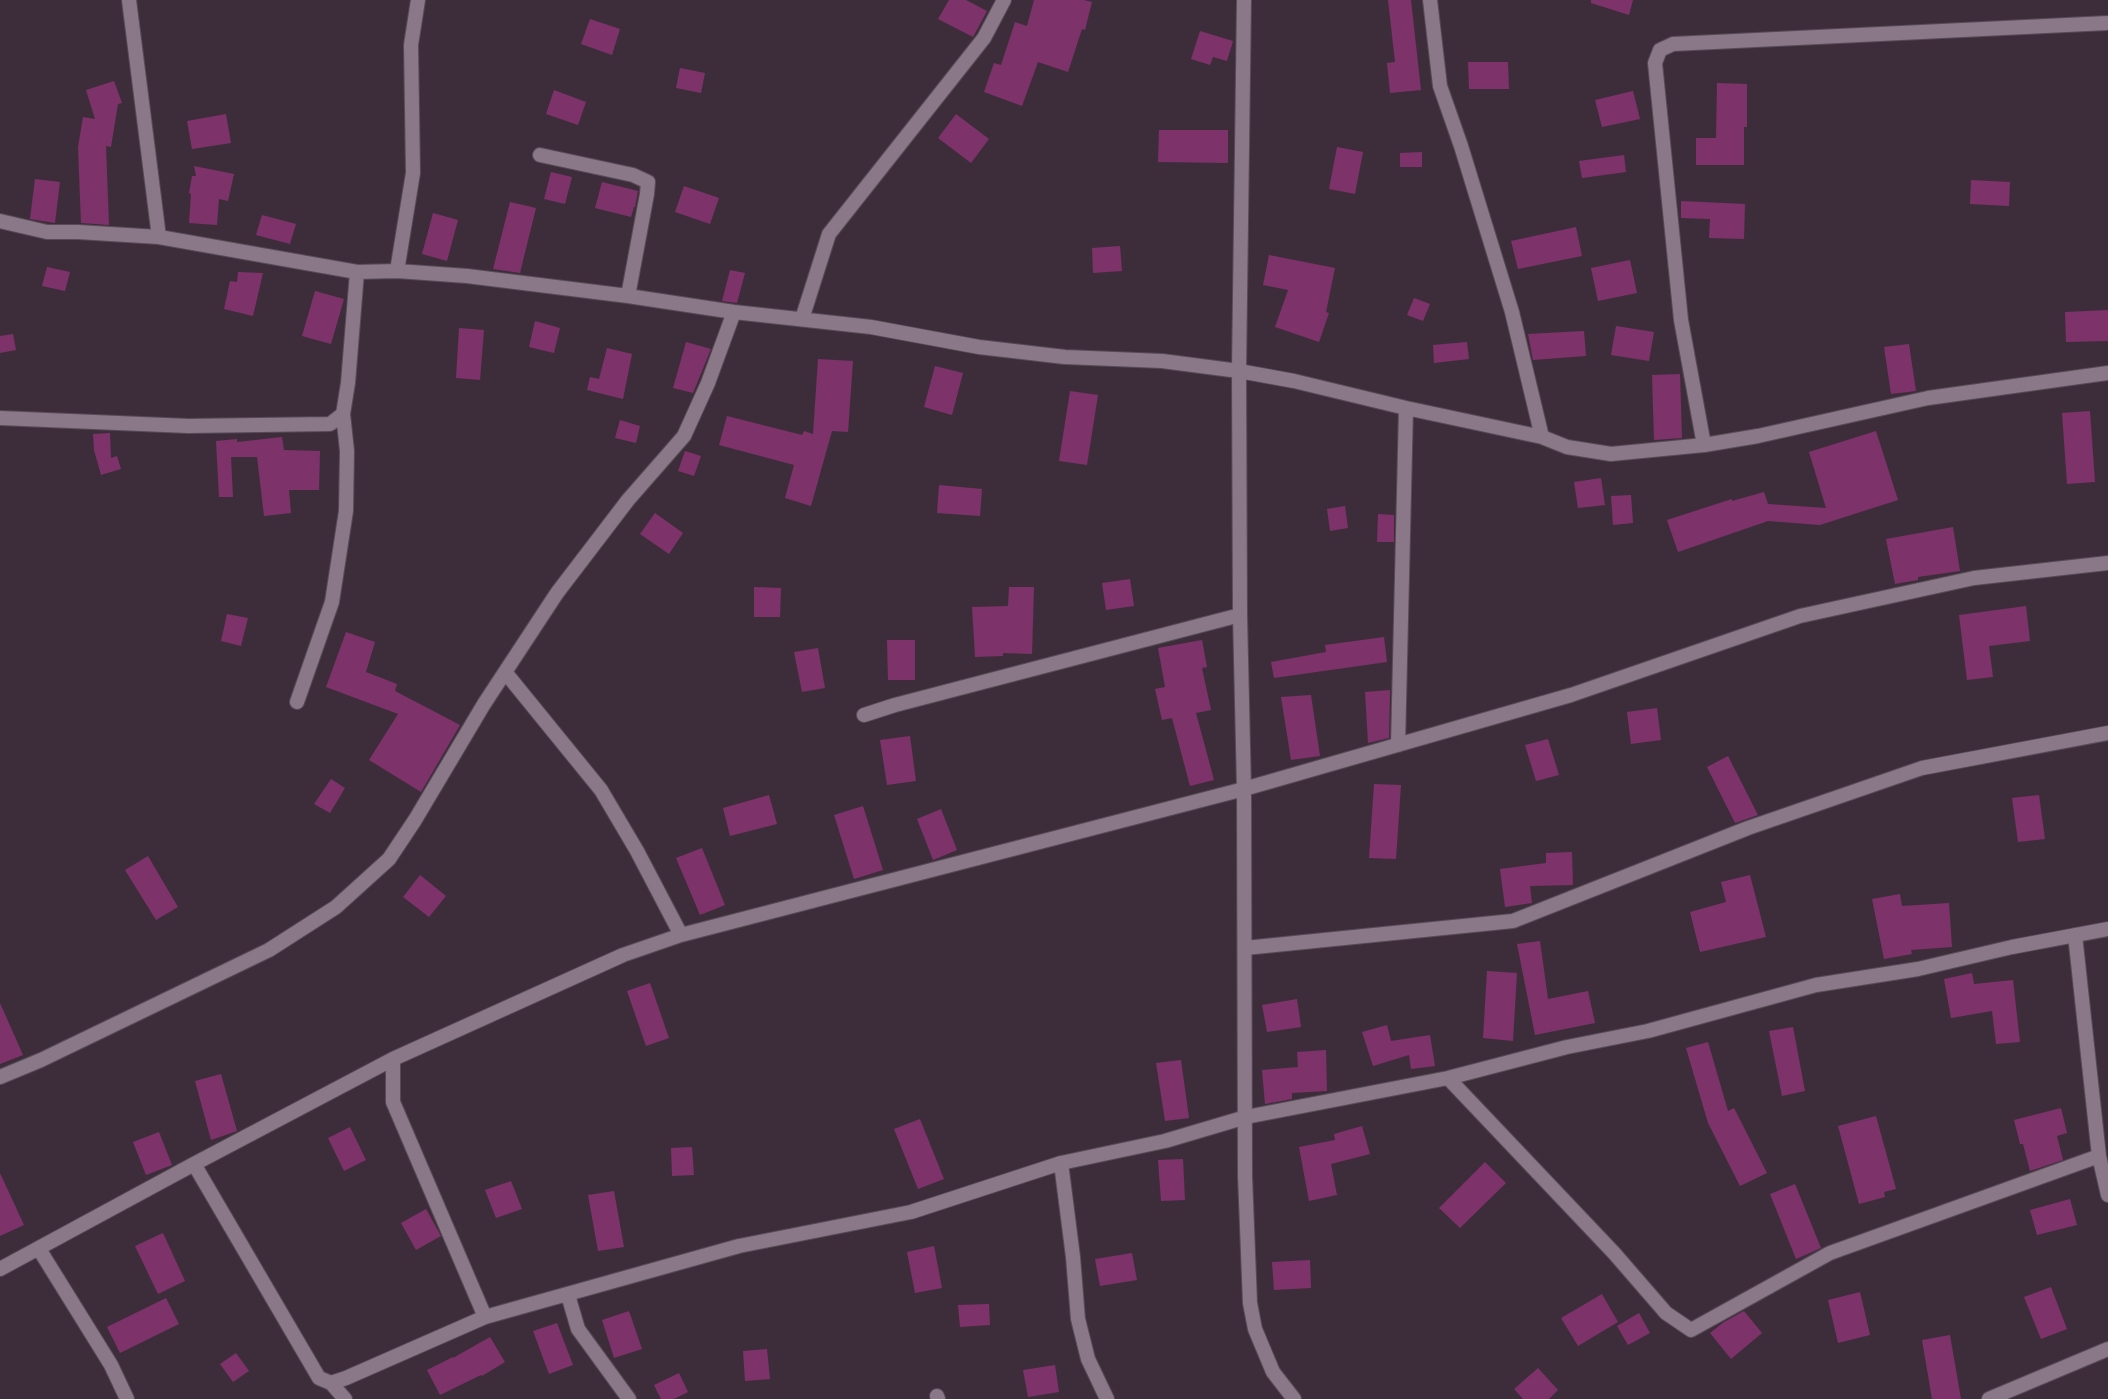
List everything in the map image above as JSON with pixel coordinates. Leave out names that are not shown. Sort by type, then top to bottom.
[{"type":"street","points":[[129,0],[159,237]]},
{"type":"street","points":[[397,271],[413,173],[411,45],[418,0]]},
{"type":"street","points":[[802,320],[829,234],[984,38],[1004,0]]},
{"type":"street","points":[[1244,0],[1239,370],[1247,1232],[1250,1303],[1255,1329],[1273,1372],[1294,1399]]},
{"type":"street","points":[[1430,0],[1440,86],[1512,312],[1542,437]]},
{"type":"street","points":[[1704,445],[1681,320],[1655,63],[1660,50],[1673,44],[2108,23]]},
{"type":"street","points":[[540,155],[633,175],[648,182],[648,194],[628,296]]},
{"type":"street","points":[[0,221],[47,232],[159,237],[357,272],[397,271],[467,276],[734,312],[871,327],[979,347],[1065,357],[1162,361],[1239,370],[1542,437],[1567,447],[1611,454],[1704,445],[1758,436],[1928,398],[2108,373]]},
{"type":"street","points":[[297,702],[332,602],[346,511],[347,451],[343,414],[348,383],[357,272]]},
{"type":"street","points":[[0,1077],[41,1060],[269,950],[336,907],[389,859],[415,820],[483,704],[564,584],[628,500],[684,436],[708,383],[734,312]]},
{"type":"street","points":[[1398,745],[1406,408]]},
{"type":"street","points":[[0,418],[188,426],[330,424],[343,414]]},
{"type":"street","points":[[0,1269],[393,1059],[622,955],[681,936],[1244,789],[1398,745],[1571,695],[1800,616],[1974,578],[2108,563]]},
{"type":"street","points":[[864,715],[1240,615]]},
{"type":"street","points":[[505,672],[601,790],[637,851],[681,936]]},
{"type":"street","points":[[1245,948],[1513,921],[1748,828],[1922,768],[2108,733]]},
{"type":"street","points":[[331,1383],[485,1317],[739,1246],[911,1212],[1061,1163],[1165,1141],[1246,1117],[1448,1078],[1567,1047],[1648,1031],[1816,985],[1918,969],[2108,928]]},
{"type":"street","points":[[2075,935],[2099,1156],[2108,1195]]},
{"type":"street","points":[[393,1059],[393,1102],[485,1317]]},
{"type":"street","points":[[1448,1078],[1614,1253],[1666,1312],[1691,1330],[1830,1253],[2099,1156]]},
{"type":"street","points":[[1061,1163],[1078,1318],[1088,1359],[1107,1399]]},
{"type":"street","points":[[194,1164],[318,1378],[331,1383],[345,1399]]},
{"type":"street","points":[[39,1249],[111,1365],[127,1399]]},
{"type":"street","points":[[568,1295],[578,1329],[629,1399]]},
{"type":"street","points":[[1989,1399],[2108,1349]]},
{"type":"building","points":[[949,0],[966,0],[987,11],[973,37],[938,19]]},
{"type":"building","points":[[1034,0],[1092,2],[1085,30],[1082,29],[1068,72],[1038,62],[1022,106],[984,92],[994,63],[1001,65],[1015,22],[1027,26]]},
{"type":"building","points":[[1388,0],[1411,0],[1421,90],[1390,93],[1387,63],[1395,62]]},
{"type":"building","points":[[1591,0],[1633,0],[1629,15],[1591,3]]},
{"type":"building","points":[[590,19],[620,29],[612,55],[581,44]]},
{"type":"building","points":[[1200,31],[1233,41],[1227,61],[1213,57],[1210,65],[1191,59]]},
{"type":"building","points":[[1468,62],[1508,62],[1509,89],[1469,89]]},
{"type":"building","points":[[680,68],[705,73],[701,93],[676,88]]},
{"type":"building","points":[[114,81],[122,103],[118,104],[111,147],[106,146],[109,225],[81,223],[78,147],[83,117],[95,119],[86,90]]},
{"type":"building","points":[[1717,83],[1747,84],[1744,165],[1696,165],[1696,138],[1716,138]]},
{"type":"building","points":[[554,90],[586,102],[578,125],[546,114]]},
{"type":"building","points":[[1633,91],[1640,119],[1602,127],[1595,100]]},
{"type":"building","points":[[226,114],[231,143],[192,149],[187,121]]},
{"type":"building","points":[[956,114],[989,139],[971,163],[938,138]]},
{"type":"building","points":[[1159,130],[1228,130],[1228,163],[1158,162]]},
{"type":"building","points":[[1337,147],[1363,152],[1355,194],[1329,189]]},
{"type":"building","points":[[1422,152],[1422,167],[1400,167],[1400,153]]},
{"type":"building","points":[[1624,155],[1626,172],[1582,178],[1579,161]]},
{"type":"building","points":[[194,166],[234,174],[228,201],[219,199],[217,225],[189,223],[191,194],[189,193],[192,176],[196,176]]},
{"type":"building","points":[[551,172],[572,177],[565,204],[544,199]]},
{"type":"building","points":[[35,179],[60,182],[55,223],[30,219]]},
{"type":"building","points":[[1971,180],[2010,182],[2009,206],[1970,204]]},
{"type":"building","points":[[602,182],[638,191],[631,217],[595,208]]},
{"type":"building","points":[[684,186],[719,198],[710,224],[675,212]]},
{"type":"building","points":[[1681,201],[1745,204],[1744,239],[1709,238],[1710,219],[1681,218]]},
{"type":"building","points":[[510,202],[536,208],[520,273],[493,269]]},
{"type":"building","points":[[433,213],[458,220],[447,261],[422,254]]},
{"type":"building","points":[[262,215],[296,224],[290,244],[256,235]]},
{"type":"building","points":[[1576,227],[1582,256],[1518,269],[1511,241]]},
{"type":"building","points":[[1120,246],[1122,271],[1093,273],[1092,248]]},
{"type":"building","points":[[1269,255],[1335,268],[1326,312],[1329,313],[1319,342],[1275,327],[1288,290],[1263,285]]},
{"type":"building","points":[[1630,260],[1637,293],[1598,301],[1591,268]]},
{"type":"building","points":[[47,267],[70,272],[65,291],[42,286]]},
{"type":"building","points":[[730,270],[745,273],[737,303],[722,301]]},
{"type":"building","points":[[238,272],[263,273],[253,316],[224,309],[230,281],[237,282]]},
{"type":"building","points":[[315,291],[344,299],[331,344],[302,336]]},
{"type":"building","points":[[1414,298],[1430,304],[1423,321],[1407,315]]},
{"type":"building","points":[[2108,310],[2108,341],[2066,342],[2065,312]]},
{"type":"building","points":[[535,321],[560,328],[554,353],[529,347]]},
{"type":"building","points":[[1616,326],[1654,332],[1649,361],[1611,355]]},
{"type":"building","points":[[459,328],[484,330],[480,380],[456,378]]},
{"type":"building","points":[[1584,331],[1586,356],[1533,360],[1528,334]]},
{"type":"building","points":[[13,334],[16,350],[0,353],[0,336]]},
{"type":"building","points":[[686,342],[711,349],[693,393],[673,388]]},
{"type":"building","points":[[1467,342],[1469,359],[1434,363],[1433,345]]},
{"type":"building","points":[[1909,344],[1916,391],[1891,394],[1884,347]]},
{"type":"building","points":[[607,348],[632,354],[623,399],[587,390],[590,377],[599,379]]},
{"type":"building","points":[[818,359],[853,361],[848,432],[832,431],[811,506],[785,498],[794,465],[719,445],[727,416],[802,435],[804,431],[813,434]]},
{"type":"building","points":[[935,366],[963,373],[952,415],[924,407]]},
{"type":"building","points":[[1680,374],[1682,438],[1654,440],[1652,375]]},
{"type":"building","points":[[1070,391],[1098,395],[1087,465],[1059,461]]},
{"type":"building","points":[[2090,411],[2095,482],[2067,484],[2062,413]]},
{"type":"building","points":[[620,420],[640,426],[636,443],[615,438]]},
{"type":"building","points":[[1876,431],[1898,500],[1820,525],[1768,521],[1678,552],[1667,520],[1732,499],[1732,501],[1764,492],[1768,504],[1826,508],[1809,452]]},
{"type":"building","points":[[110,433],[111,458],[117,456],[121,469],[101,475],[94,450],[93,434]]},
{"type":"building","points":[[282,437],[284,450],[320,451],[319,490],[289,490],[291,513],[264,516],[257,457],[231,457],[233,497],[219,497],[216,441],[237,439],[237,442]]},
{"type":"building","points":[[685,451],[701,456],[694,476],[678,471]]},
{"type":"building","points":[[1601,478],[1605,505],[1578,508],[1574,482]]},
{"type":"building","points":[[939,485],[982,489],[980,516],[937,513]]},
{"type":"building","points":[[1631,495],[1633,523],[1613,525],[1611,496]]},
{"type":"building","points":[[1345,506],[1348,528],[1330,531],[1327,509]]},
{"type":"building","points":[[655,513],[683,533],[669,554],[640,534]]},
{"type":"building","points":[[1378,514],[1394,515],[1394,542],[1377,542]]},
{"type":"building","points":[[1953,527],[1960,571],[1918,577],[1918,580],[1895,584],[1886,539]]},
{"type":"building","points":[[1130,579],[1134,606],[1106,610],[1102,583]]},
{"type":"building","points":[[754,587],[781,588],[780,617],[754,617]]},
{"type":"building","points":[[1009,587],[1034,587],[1032,654],[1003,653],[1003,656],[975,657],[972,607],[1008,606]]},
{"type":"building","points":[[2026,606],[2030,641],[1989,646],[1993,677],[1967,680],[1959,615]]},
{"type":"building","points":[[227,614],[248,618],[241,646],[221,641]]},
{"type":"building","points":[[346,632],[375,642],[366,672],[397,684],[395,691],[460,725],[421,792],[369,760],[398,714],[326,687]]},
{"type":"building","points":[[1384,637],[1387,662],[1274,678],[1271,662],[1326,652],[1325,645]]},
{"type":"building","points":[[887,640],[915,640],[915,680],[888,680]]},
{"type":"building","points":[[1202,640],[1207,667],[1202,668],[1211,710],[1196,713],[1214,780],[1190,786],[1172,718],[1162,720],[1155,689],[1165,687],[1158,648]]},
{"type":"building","points":[[818,648],[825,688],[802,692],[794,652]]},
{"type":"building","points":[[1390,690],[1389,738],[1368,743],[1365,692]]},
{"type":"building","points":[[1311,695],[1320,756],[1291,760],[1281,697]]},
{"type":"building","points":[[1657,708],[1661,740],[1631,744],[1627,712]]},
{"type":"building","points":[[910,736],[916,781],[887,785],[880,740]]},
{"type":"building","points":[[1548,739],[1559,775],[1536,781],[1525,745]]},
{"type":"building","points":[[1728,756],[1758,815],[1735,823],[1707,767]]},
{"type":"building","points":[[331,779],[345,788],[330,813],[314,804]]},
{"type":"building","points":[[1374,784],[1401,785],[1396,859],[1369,858]]},
{"type":"building","points":[[769,795],[777,824],[730,836],[723,808]]},
{"type":"building","points":[[2039,795],[2045,839],[2018,842],[2012,798]]},
{"type":"building","points":[[863,806],[883,870],[854,879],[834,815]]},
{"type":"building","points":[[941,809],[957,850],[933,860],[917,819]]},
{"type":"building","points":[[702,848],[725,905],[700,915],[676,858]]},
{"type":"building","points":[[1572,852],[1573,885],[1530,886],[1532,903],[1505,907],[1500,869],[1546,863],[1546,853]]},
{"type":"building","points":[[148,856],[178,907],[156,920],[125,870]]},
{"type":"building","points":[[420,875],[446,896],[429,917],[403,897]]},
{"type":"building","points":[[1750,875],[1766,937],[1700,952],[1690,912],[1726,902],[1721,882]]},
{"type":"building","points":[[1900,894],[1902,906],[1949,903],[1952,947],[1911,950],[1912,954],[1884,959],[1872,899]]},
{"type":"building","points":[[1540,941],[1548,999],[1588,991],[1595,1023],[1535,1035],[1517,944]]},
{"type":"building","points":[[1487,971],[1517,973],[1513,1041],[1483,1038]]},
{"type":"building","points":[[1972,973],[1974,984],[2013,980],[2020,1042],[1996,1044],[1992,1011],[1951,1018],[1944,979]]},
{"type":"building","points":[[650,983],[669,1038],[646,1046],[627,991]]},
{"type":"building","points":[[1297,999],[1301,1027],[1267,1032],[1262,1005]]},
{"type":"building","points":[[0,1003],[23,1055],[0,1064]]},
{"type":"building","points":[[1387,1025],[1391,1041],[1430,1035],[1435,1066],[1411,1069],[1409,1055],[1373,1066],[1362,1032]]},
{"type":"building","points":[[1793,1027],[1805,1091],[1782,1096],[1769,1031]]},
{"type":"building","points":[[1708,1042],[1728,1111],[1734,1108],[1767,1173],[1740,1186],[1708,1123],[1686,1048]]},
{"type":"building","points":[[1326,1050],[1327,1091],[1292,1093],[1292,1099],[1265,1104],[1262,1070],[1298,1067],[1297,1052]]},
{"type":"building","points":[[1181,1060],[1189,1118],[1165,1121],[1156,1063]]},
{"type":"building","points":[[221,1074],[237,1131],[211,1140],[195,1081]]},
{"type":"building","points":[[2061,1108],[2067,1133],[2057,1136],[2063,1160],[2030,1171],[2014,1120]]},
{"type":"building","points":[[1876,1116],[1896,1189],[1884,1192],[1885,1197],[1859,1204],[1838,1126]]},
{"type":"building","points":[[920,1119],[944,1179],[918,1189],[894,1129]]},
{"type":"building","points":[[1362,1126],[1370,1154],[1331,1164],[1337,1195],[1309,1201],[1299,1147],[1335,1140],[1334,1134]]},
{"type":"building","points":[[350,1127],[366,1160],[344,1171],[328,1138]]},
{"type":"building","points":[[159,1132],[172,1165],[146,1175],[133,1142]]},
{"type":"building","points":[[692,1147],[694,1175],[672,1176],[671,1148]]},
{"type":"building","points":[[1183,1159],[1185,1200],[1161,1201],[1158,1160]]},
{"type":"building","points":[[1485,1162],[1506,1183],[1460,1228],[1439,1208]]},
{"type":"building","points":[[0,1173],[24,1225],[0,1236]]},
{"type":"building","points":[[511,1181],[522,1209],[496,1218],[485,1190]]},
{"type":"building","points":[[1795,1184],[1821,1248],[1796,1259],[1770,1194]]},
{"type":"building","points":[[614,1191],[624,1247],[598,1251],[588,1195]]},
{"type":"building","points":[[2070,1199],[2077,1225],[2037,1235],[2030,1210]]},
{"type":"building","points":[[426,1209],[441,1236],[416,1250],[401,1223]]},
{"type":"building","points":[[163,1233],[185,1281],[158,1294],[135,1246]]},
{"type":"building","points":[[934,1246],[942,1288],[915,1293],[907,1252]]},
{"type":"building","points":[[1132,1253],[1137,1280],[1100,1286],[1095,1259]]},
{"type":"building","points":[[1310,1260],[1311,1288],[1274,1290],[1272,1262]]},
{"type":"building","points":[[2051,1287],[2067,1329],[2041,1339],[2024,1297]]},
{"type":"building","points":[[1860,1292],[1870,1335],[1838,1343],[1828,1300]]},
{"type":"building","points":[[1602,1294],[1618,1322],[1578,1346],[1561,1318]]},
{"type":"building","points":[[166,1298],[179,1324],[120,1353],[107,1327]]},
{"type":"building","points":[[989,1304],[990,1325],[960,1327],[958,1305]]},
{"type":"building","points":[[629,1311],[642,1349],[614,1358],[602,1320]]},
{"type":"building","points":[[1744,1311],[1762,1333],[1731,1359],[1710,1333]]},
{"type":"building","points":[[1639,1313],[1650,1333],[1628,1345],[1617,1326]]},
{"type":"building","points":[[557,1323],[573,1365],[549,1374],[533,1331]]},
{"type":"building","points":[[1950,1335],[1961,1399],[1932,1399],[1922,1340]]},
{"type":"building","points":[[490,1337],[505,1362],[482,1376],[440,1395],[427,1370]]},
{"type":"building","points":[[767,1349],[770,1379],[745,1381],[743,1351]]},
{"type":"building","points":[[236,1353],[249,1371],[233,1382],[220,1364]]},
{"type":"building","points":[[1055,1365],[1059,1392],[1028,1397],[1023,1370]]},
{"type":"building","points":[[1538,1368],[1558,1390],[1549,1399],[1523,1399],[1514,1389]]},
{"type":"building","points":[[679,1373],[688,1392],[674,1399],[661,1399],[654,1385]]}]
